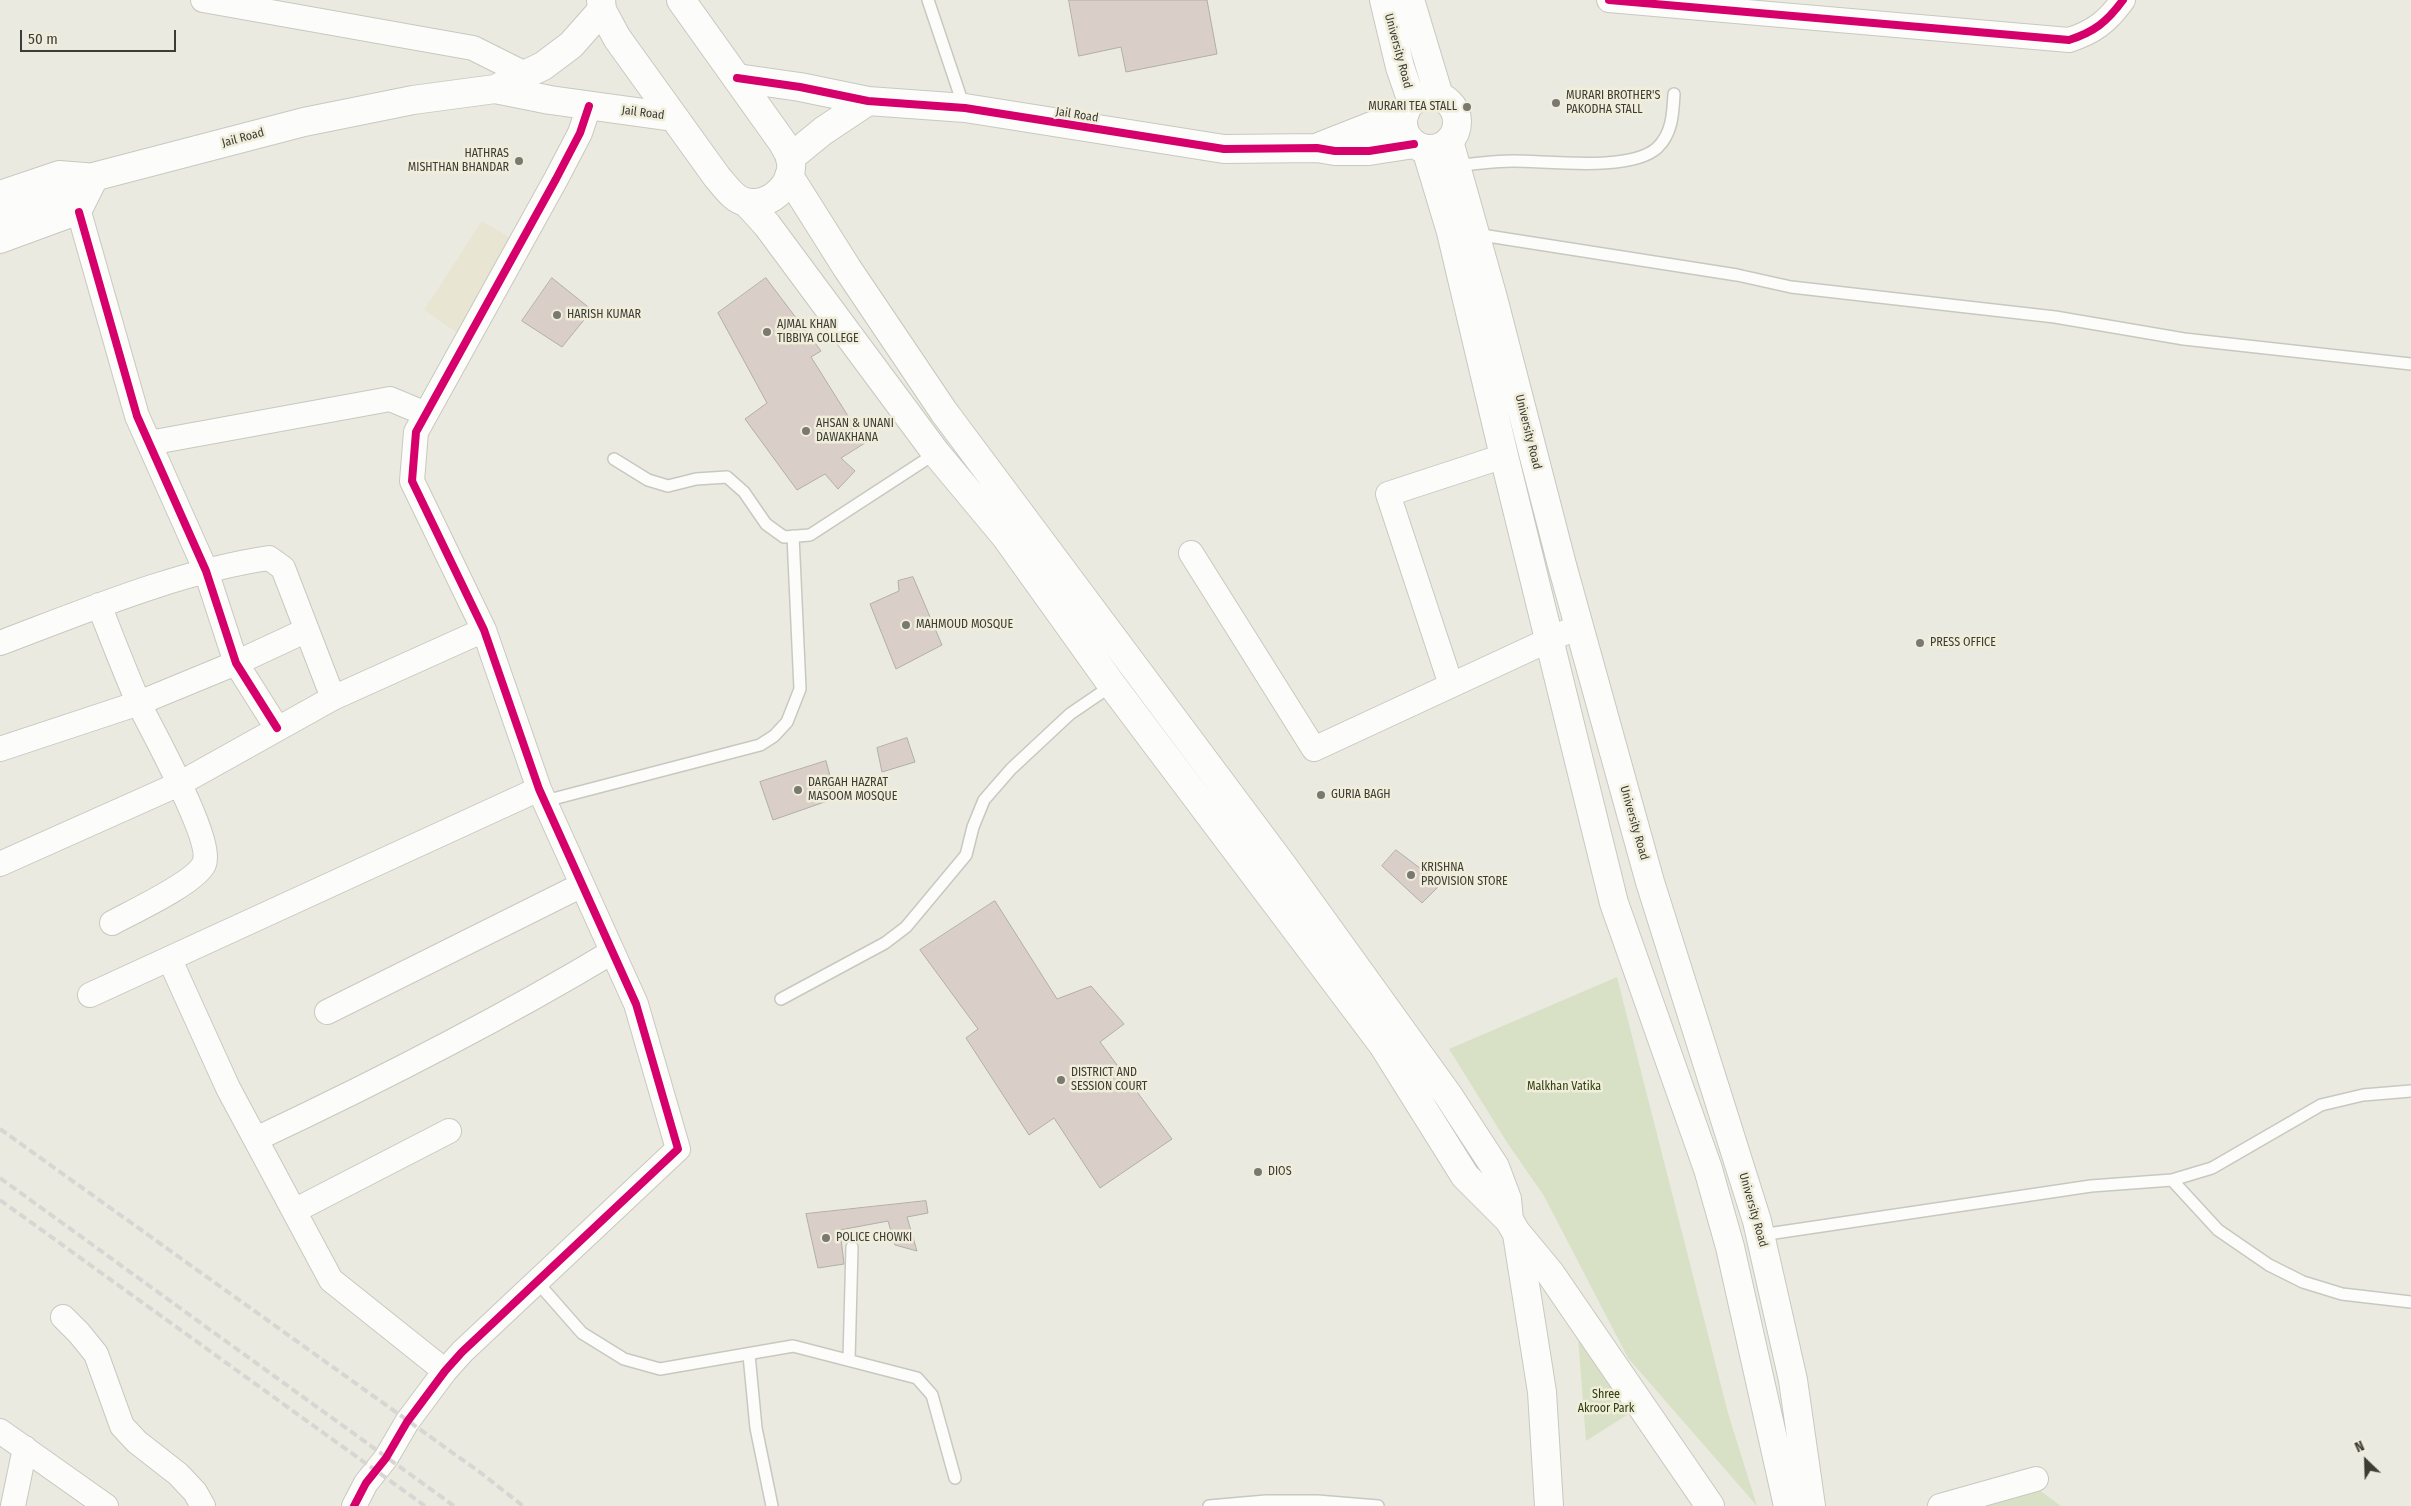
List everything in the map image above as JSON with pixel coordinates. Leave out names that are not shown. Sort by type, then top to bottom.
[{"type":"main road","points":[[681,0],[783,143],[790,167],[847,268],[944,412],[1017,507],[1124,677],[1383,1045],[1465,1176],[1513,1226],[1550,1273],[1710,1506]]},
{"type":"main road","name":"University Road","points":[[1384,0],[1408,108]]},
{"type":"main road","name":"University Road","points":[[1410,0],[1439,96]]},
{"type":"main road","name":"Jail Road","points":[[495,89],[543,66],[571,45],[601,5]]},
{"type":"main road","points":[[601,5],[617,38],[730,193],[746,202],[767,225],[936,453],[1124,677]]},
{"type":"main road","name":"Jail Road","points":[[736,78],[868,101],[965,108],[1224,149],[1436,150]]},
{"type":"main road","name":"Jail Road","points":[[0,218],[50,201],[97,176],[304,122],[414,100],[495,89],[589,106],[673,117]]},
{"type":"main road","points":[[1424,96],[1439,96],[1453,107],[1456,114],[1457,125],[1454,134],[1436,150],[1407,135],[1403,124],[1408,108],[1424,96]]},
{"type":"main road","points":[[746,202],[764,202],[780,192],[790,167],[822,131],[868,101]]},
{"type":"main road","name":"Jail Road","points":[[1317,148],[1408,108]]},
{"type":"main road","points":[[1436,150],[1451,232],[1548,639],[1614,903],[1708,1170],[1728,1238],[1788,1506]]},
{"type":"main road","name":"University Road","points":[[1436,150],[1475,234],[1579,626],[1650,882],[1761,1235],[1794,1380],[1811,1506]]},
{"type":"main road","points":[[1513,1226],[1542,1392],[1548,1506]]},
{"type":"street","points":[[203,0],[473,48],[525,74]]},
{"type":"street","points":[[1609,0],[2069,40],[2090,33],[2112,15],[2123,0]]},
{"type":"street","points":[[354,1506],[366,1483],[386,1458],[407,1422],[445,1371],[462,1352],[538,1283],[678,1148],[636,1004],[542,795],[484,630],[412,480],[416,432],[556,179],[580,133],[589,106]]},
{"type":"street","points":[[0,193],[59,173],[97,176],[79,212],[137,416],[206,571],[236,663],[277,728]]},
{"type":"street","points":[[0,241],[79,212]]},
{"type":"street","points":[[149,443],[390,400],[426,414]]},
{"type":"street","points":[[1451,685],[1388,494],[1504,456]]},
{"type":"street","points":[[1192,553],[1314,749],[1579,626]]},
{"type":"street","points":[[0,643],[99,605],[206,571],[269,558],[283,568],[333,698]]},
{"type":"street","points":[[99,605],[139,703],[179,784],[199,830],[204,846],[205,862],[198,871],[179,886],[112,923]]},
{"type":"street","points":[[0,749],[139,703],[236,663],[307,630]]},
{"type":"street","points":[[0,864],[179,784],[333,698],[484,630]]},
{"type":"street","points":[[90,995],[542,795]]},
{"type":"street","points":[[328,1012],[582,885]]},
{"type":"street","points":[[256,1139],[344,1098],[455,1040],[545,992],[612,952]]},
{"type":"street","points":[[170,960],[228,1088],[331,1280],[445,1371]]},
{"type":"street","points":[[294,1211],[449,1131]]},
{"type":"street","points":[[63,1317],[80,1333],[96,1354],[122,1426],[137,1442],[178,1474],[195,1492],[203,1506]]},
{"type":"street","points":[[0,1431],[106,1506]]},
{"type":"street","points":[[13,1506],[25,1448]]},
{"type":"street","points":[[1940,1506],[2036,1479]]},
{"type":"lane","points":[[928,0],[965,108]]},
{"type":"lane","points":[[1436,150],[1512,161],[1608,163],[1635,159],[1656,149],[1667,136],[1672,120],[1674,94]]},
{"type":"lane","points":[[1475,234],[1737,275],[1791,287],[2055,317],[2184,339],[2411,364]]},
{"type":"lane","points":[[614,459],[648,480],[668,486],[696,479],[727,477],[744,492],[766,524],[784,537],[810,535],[936,453]]},
{"type":"lane","points":[[542,795],[760,745],[774,736],[787,722],[800,689],[793,536]]},
{"type":"lane","points":[[781,999],[885,943],[906,927],[966,855],[973,827],[984,800],[1010,769],[1070,714],[1124,677]]},
{"type":"lane","points":[[1761,1235],[1877,1216],[2091,1186],[2172,1180],[2212,1168],[2321,1105],[2363,1095],[2411,1091]]},
{"type":"lane","points":[[2172,1180],[2218,1230],[2269,1265],[2303,1282],[2342,1294],[2411,1302]]},
{"type":"lane","points":[[849,1360],[852,1247]]},
{"type":"lane","points":[[538,1283],[582,1333],[624,1359],[660,1369],[793,1346],[917,1378],[932,1395],[955,1478]]},
{"type":"lane","points":[[749,1355],[756,1428],[772,1506]]},
{"type":"lane","points":[[1209,1506],[1266,1500],[1317,1501],[1378,1506]]},
{"type":"shaded area","points":[[482,221],[519,243],[456,332],[424,310]]},
{"type":"green space","name":"Malkhan Vatika","points":[[1617,977],[1728,1413],[1757,1506],[1628,1358],[1544,1196],[1508,1144],[1449,1049]]},
{"type":"green space","name":"Shree Akroor Park","points":[[1578,1336],[1638,1408],[1586,1441]]},
{"type":"green space","points":[[2038,1489],[2061,1506],[1983,1506]]},
{"type":"building","points":[[1069,0],[1207,0],[1217,54],[1126,72],[1121,47],[1079,56]]},
{"type":"building","name":"HARISH KUMAR","points":[[552,278],[592,310],[562,347],[522,321]]},
{"type":"building","points":[[766,278],[821,351],[811,357],[865,443],[841,458],[855,471],[838,489],[825,474],[797,490],[745,419],[767,403],[718,313]]},
{"type":"building","name":"MAHMOUD MOSQUE","points":[[913,577],[942,645],[896,669],[870,604],[899,591],[898,581]]},
{"type":"building","points":[[907,738],[915,762],[882,772],[877,748]]},
{"type":"building","name":"DARGAH HAZRAT MASOOM MOSQUE","points":[[826,761],[836,798],[773,820],[760,782]]},
{"type":"building","name":"KRISHNA PROVISION STORE","points":[[1396,850],[1441,884],[1422,903],[1382,866]]},
{"type":"building","name":"DISTRICT AND SESSION COURT","points":[[995,901],[1057,999],[1091,986],[1124,1024],[1100,1042],[1172,1139],[1100,1188],[1054,1118],[1029,1135],[966,1038],[978,1029],[920,950]]},
{"type":"building","name":"POLICE CHOWKI","points":[[926,1201],[928,1213],[907,1217],[917,1251],[895,1245],[888,1221],[840,1230],[844,1264],[818,1268],[806,1214]]},
{"type":"railway","points":[[0,1129],[481,1473],[523,1506]]},
{"type":"railway","points":[[0,1178],[454,1506]]},
{"type":"railway","points":[[0,1200],[425,1506]]},
{"type":"cycle path","points":[[1609,0],[2069,40],[2093,30],[2123,0]]},
{"type":"cycle path","points":[[737,78],[800,87],[868,101],[965,108],[1224,149],[1317,148],[1335,151],[1369,151],[1414,144]]},
{"type":"cycle path","points":[[354,1506],[366,1483],[386,1458],[407,1422],[445,1371],[462,1352],[678,1149],[636,1004],[539,789],[484,630],[412,481],[416,432],[556,179],[580,133],[589,106]]},
{"type":"cycle path","points":[[79,212],[137,416],[206,571],[236,663],[277,728]]},
{"type":"place","name":"MURARI BROTHER'S PAKODHA STALL","points":[[1556,103]]},
{"type":"place","name":"MURARI TEA STALL","points":[[1467,107]]},
{"type":"place","name":"HATHRAS MISHTHAN BHANDAR","points":[[519,161]]},
{"type":"place","name":"HARISH KUMAR","points":[[557,315]]},
{"type":"place","name":"AJMAL KHAN TIBBIYA COLLEGE","points":[[767,332]]},
{"type":"place","name":"AHSAN & UNANI DAWAKHANA","points":[[806,431]]},
{"type":"place","name":"MAHMOUD MOSQUE","points":[[906,625]]},
{"type":"place","name":"PRESS OFFICE","points":[[1920,643]]},
{"type":"place","name":"DARGAH HAZRAT MASOOM MOSQUE","points":[[798,790]]},
{"type":"place","name":"GURIA BAGH","points":[[1321,795]]},
{"type":"place","name":"KRISHNA PROVISION STORE","points":[[1411,875]]},
{"type":"place","name":"DISTRICT AND SESSION COURT","points":[[1061,1080]]},
{"type":"place","name":"DIOS","points":[[1258,1172]]},
{"type":"place","name":"POLICE CHOWKI","points":[[826,1238]]}]
